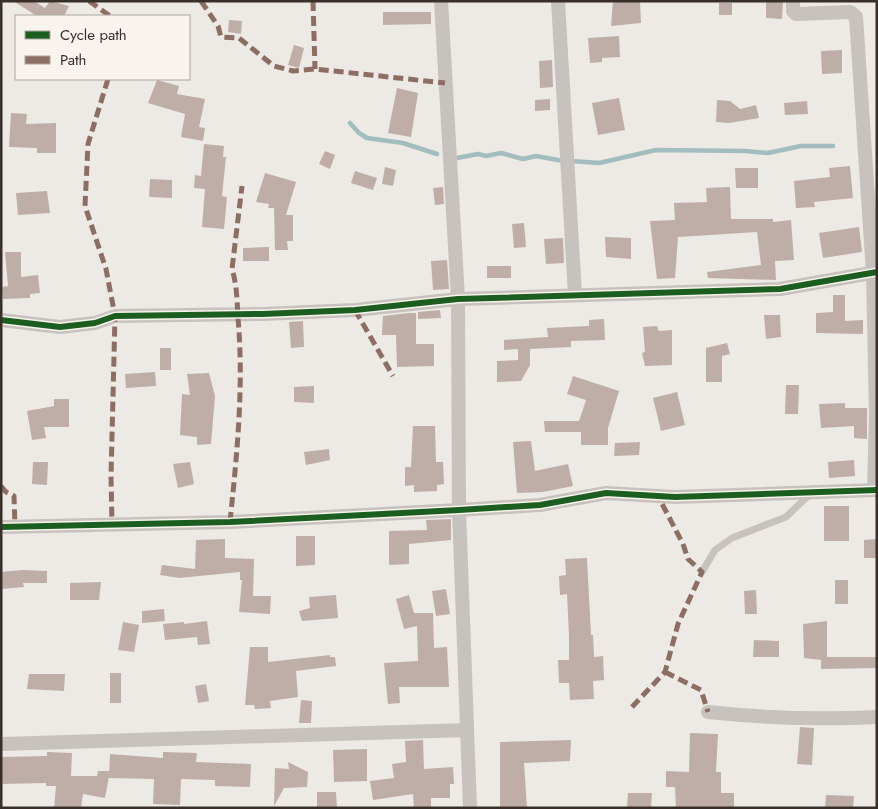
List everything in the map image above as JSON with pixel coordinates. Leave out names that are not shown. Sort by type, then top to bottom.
[{"type":"street","points":[[441,1],[458,299],[459,510],[470,808]]},
{"type":"street","points":[[558,1],[575,296]]},
{"type":"street","points":[[1,527],[230,522],[459,510],[540,505],[606,493],[675,497],[875,490],[875,272],[856,17],[850,12],[796,14],[793,11],[793,1]]},
{"type":"street","points":[[1,320],[60,327],[95,323],[115,316],[355,310],[458,299],[780,289],[875,272]]},
{"type":"street","points":[[708,712],[758,717],[813,719],[877,717]]},
{"type":"street","points":[[1,744],[467,730]]},
{"type":"lane","points":[[702,572],[716,550],[732,538],[786,516],[812,492]]},
{"type":"building","points":[[13,1],[34,1],[45,8],[50,1],[69,6],[64,15],[35,15]]},
{"type":"building","points":[[613,1],[640,1],[641,23],[611,26]]},
{"type":"building","points":[[766,1],[783,1],[782,19],[766,18]]},
{"type":"building","points":[[719,3],[732,3],[732,15],[719,15]]},
{"type":"building","points":[[383,12],[431,12],[431,24],[383,25]]},
{"type":"building","points":[[229,20],[242,21],[241,34],[228,32]]},
{"type":"building","points":[[619,36],[620,57],[602,58],[602,62],[590,63],[588,38]]},
{"type":"building","points":[[294,45],[304,48],[299,68],[288,65]]},
{"type":"building","points":[[842,50],[842,73],[822,74],[821,51]]},
{"type":"building","points":[[552,60],[553,87],[540,88],[539,61]]},
{"type":"building","points":[[157,80],[179,86],[177,94],[205,99],[199,127],[205,128],[203,141],[181,137],[185,114],[148,103]]},
{"type":"building","points":[[397,88],[418,93],[411,137],[388,133]]},
{"type":"building","points":[[619,98],[625,130],[598,135],[592,103]]},
{"type":"building","points":[[550,99],[550,110],[535,111],[535,100]]},
{"type":"building","points":[[717,100],[730,101],[740,109],[756,105],[759,118],[729,123],[716,122]]},
{"type":"building","points":[[807,101],[808,114],[785,115],[784,103]]},
{"type":"building","points":[[11,113],[27,114],[26,124],[56,123],[56,153],[37,153],[37,148],[9,147]]},
{"type":"building","points":[[204,144],[224,146],[223,157],[226,157],[222,196],[227,197],[224,229],[202,227],[205,189],[194,188],[195,175],[201,176]]},
{"type":"building","points":[[325,151],[335,155],[330,169],[319,164]]},
{"type":"building","points":[[850,166],[853,198],[814,202],[815,207],[796,208],[794,181],[830,177],[829,168]]},
{"type":"building","points":[[385,167],[396,170],[393,186],[382,184]]},
{"type":"building","points":[[735,168],[758,168],[758,188],[736,188]]},
{"type":"building","points":[[355,171],[377,178],[373,190],[351,183]]},
{"type":"building","points":[[265,173],[296,182],[286,215],[293,215],[293,241],[287,241],[288,250],[275,250],[274,208],[268,208],[269,204],[256,202]]},
{"type":"building","points":[[150,179],[172,180],[172,198],[149,197]]},
{"type":"building","points":[[443,187],[444,204],[435,205],[433,188]]},
{"type":"building","points":[[730,187],[731,219],[773,219],[773,222],[791,220],[794,260],[775,261],[776,280],[708,278],[707,272],[761,265],[757,232],[678,237],[675,278],[657,279],[650,221],[675,220],[674,203],[707,202],[706,188]]},
{"type":"building","points":[[47,191],[50,213],[18,215],[16,193]]},
{"type":"building","points":[[524,223],[526,247],[514,248],[512,224]]},
{"type":"building","points":[[859,227],[862,252],[823,258],[819,233]]},
{"type":"building","points":[[605,237],[631,238],[631,259],[606,257]]},
{"type":"building","points":[[563,238],[564,263],[546,264],[544,239]]},
{"type":"building","points":[[269,247],[269,261],[243,261],[243,248]]},
{"type":"building","points":[[5,252],[21,252],[21,277],[38,275],[40,293],[30,294],[30,298],[3,299],[2,287],[8,286]]},
{"type":"building","points":[[447,260],[449,289],[433,290],[431,261]]},
{"type":"building","points":[[487,266],[511,266],[511,278],[487,278]]},
{"type":"building","points":[[833,295],[845,295],[845,321],[863,320],[863,334],[816,333],[816,313],[833,312]]},
{"type":"building","points":[[440,310],[441,318],[418,319],[418,312]]},
{"type":"building","points":[[416,313],[416,344],[434,344],[434,366],[397,367],[396,335],[382,335],[383,316]]},
{"type":"building","points":[[764,315],[780,315],[781,337],[766,339]]},
{"type":"building","points":[[604,319],[605,340],[571,341],[571,347],[530,349],[530,365],[521,381],[497,382],[497,361],[518,360],[518,349],[504,350],[504,340],[548,337],[547,328],[589,326],[589,320]]},
{"type":"building","points":[[303,321],[304,347],[291,348],[289,322]]},
{"type":"building","points":[[657,326],[659,331],[672,330],[672,365],[645,366],[642,353],[645,352],[643,327]]},
{"type":"building","points":[[727,343],[730,354],[722,356],[722,382],[706,382],[706,348]]},
{"type":"building","points":[[160,348],[171,348],[171,370],[160,370]]},
{"type":"building","points":[[155,372],[156,386],[126,388],[125,374]]},
{"type":"building","points":[[209,373],[215,396],[211,444],[197,445],[197,437],[180,435],[182,394],[190,395],[187,374]]},
{"type":"building","points":[[573,376],[619,391],[608,428],[608,445],[581,445],[581,432],[545,432],[544,421],[579,421],[586,400],[567,394]]},
{"type":"building","points":[[786,385],[799,385],[798,414],[785,414]]},
{"type":"building","points":[[314,386],[314,403],[294,402],[294,387]]},
{"type":"building","points":[[677,392],[685,425],[661,431],[653,398]]},
{"type":"building","points":[[54,399],[69,399],[69,427],[44,427],[46,438],[32,440],[27,411],[54,406]]},
{"type":"building","points":[[845,403],[845,408],[867,408],[867,439],[854,438],[854,426],[821,428],[819,404]]},
{"type":"building","points":[[413,426],[435,426],[436,462],[443,462],[444,484],[437,485],[437,491],[414,492],[414,485],[405,486],[405,467],[411,467]]},
{"type":"building","points":[[531,441],[535,471],[568,464],[573,486],[543,492],[517,493],[513,442]]},
{"type":"building","points":[[640,442],[639,455],[614,456],[615,443]]},
{"type":"building","points":[[329,449],[330,460],[306,465],[304,452]]},
{"type":"building","points":[[854,460],[855,476],[829,478],[828,462]]},
{"type":"building","points":[[33,462],[48,462],[47,485],[32,484]]},
{"type":"building","points":[[190,462],[194,484],[178,488],[173,464]]},
{"type":"building","points":[[824,506],[849,506],[849,541],[824,541]]},
{"type":"building","points":[[451,519],[451,540],[409,544],[409,564],[389,565],[389,531],[427,530],[426,520]]},
{"type":"building","points":[[296,536],[315,536],[315,565],[296,566]]},
{"type":"building","points":[[225,539],[225,558],[254,559],[253,596],[271,596],[270,614],[239,612],[242,580],[240,580],[240,572],[179,578],[160,575],[162,565],[195,569],[196,540]]},
{"type":"building","points":[[877,539],[877,558],[864,558],[864,540]]},
{"type":"building","points":[[587,558],[594,657],[603,656],[604,680],[593,681],[594,699],[570,700],[569,683],[559,683],[558,660],[569,660],[569,636],[567,594],[560,595],[559,576],[566,575],[565,559]]},
{"type":"building","points":[[22,570],[47,571],[47,583],[23,583],[24,587],[1,589],[1,572]]},
{"type":"building","points":[[835,580],[848,580],[848,604],[835,604]]},
{"type":"building","points":[[101,582],[99,600],[70,600],[70,583]]},
{"type":"building","points":[[446,589],[450,614],[436,616],[432,591]]},
{"type":"building","points":[[756,590],[757,614],[745,614],[744,591]]},
{"type":"building","points":[[336,595],[338,618],[302,621],[299,611],[310,608],[309,597]]},
{"type":"building","points":[[409,595],[414,613],[433,613],[434,648],[447,647],[449,687],[399,687],[400,703],[388,704],[384,663],[418,661],[417,626],[404,629],[396,599]]},
{"type":"building","points":[[164,609],[165,621],[142,623],[142,611]]},
{"type":"building","points":[[207,621],[210,644],[198,645],[197,637],[165,640],[163,624]]},
{"type":"building","points":[[827,621],[827,657],[877,657],[877,668],[821,669],[821,660],[804,658],[803,624]]},
{"type":"building","points":[[123,622],[139,625],[134,652],[118,650]]},
{"type":"building","points":[[754,640],[779,641],[779,657],[753,657]]},
{"type":"building","points":[[250,647],[268,647],[268,662],[330,655],[330,657],[335,657],[336,666],[296,671],[298,697],[270,701],[271,708],[255,709],[254,705],[245,705]]},
{"type":"building","points":[[110,673],[121,673],[121,703],[110,703]]},
{"type":"building","points":[[29,674],[65,674],[64,691],[27,689]]},
{"type":"building","points":[[206,684],[209,701],[198,703],[195,686]]},
{"type":"building","points":[[301,700],[312,701],[311,723],[299,723]]},
{"type":"building","points":[[800,727],[814,728],[812,765],[797,764]]},
{"type":"building","points":[[690,733],[718,734],[716,772],[721,772],[721,793],[734,793],[734,808],[676,808],[675,787],[666,787],[666,771],[689,772]]},
{"type":"building","points":[[423,740],[424,769],[453,767],[454,784],[450,784],[450,798],[431,798],[431,808],[414,808],[413,794],[373,800],[370,781],[394,778],[392,764],[406,762],[405,741]]},
{"type":"building","points":[[571,740],[570,761],[524,763],[527,808],[500,808],[500,742]]},
{"type":"building","points":[[367,749],[367,781],[334,782],[333,750]]},
{"type":"building","points":[[47,752],[72,753],[71,776],[97,776],[98,771],[110,771],[105,798],[83,794],[81,808],[54,808],[56,786],[46,786],[46,783],[1,784],[1,757],[47,756]]},
{"type":"building","points":[[163,752],[197,753],[196,762],[251,764],[250,787],[215,786],[215,780],[181,779],[180,805],[153,804],[154,779],[109,778],[110,754],[163,758]]},
{"type":"building","points":[[288,762],[308,772],[307,787],[284,788],[274,806],[275,768],[289,769]]},
{"type":"building","points":[[317,792],[336,792],[337,808],[317,808]]},
{"type":"building","points":[[628,793],[652,793],[651,808],[627,808]]},
{"type":"building","points":[[826,795],[854,796],[853,808],[825,808]]},
{"type":"waterway","points":[[350,123],[359,133],[367,138],[403,143],[437,154]]},
{"type":"waterway","points":[[457,158],[478,154],[486,156],[501,153],[523,159],[536,156],[558,160],[599,163],[656,150],[768,153],[801,146],[833,146]]},
{"type":"marked path","points":[[89,1],[109,15]]},
{"type":"marked path","points":[[201,1],[218,26],[221,37],[239,38],[274,66],[293,71],[315,69],[445,83]]},
{"type":"marked path","points":[[313,1],[315,69]]},
{"type":"marked path","points":[[108,80],[88,144],[85,206],[106,269],[115,316],[111,476],[112,525]]},
{"type":"marked path","points":[[230,522],[240,394],[240,344],[235,281],[232,269],[242,186]]},
{"type":"marked path","points":[[355,310],[393,376]]},
{"type":"marked path","points":[[1,486],[6,492],[14,496],[15,527]]},
{"type":"marked path","points":[[632,707],[665,672],[678,624],[702,572],[688,559],[683,544],[658,496]]},
{"type":"marked path","points":[[665,672],[701,690],[708,712]]},
{"type":"cycle path","points":[[1,320],[60,327],[95,323],[115,316],[263,314],[355,310],[458,299],[780,289],[877,272]]},
{"type":"cycle path","points":[[1,527],[230,522],[459,510],[540,505],[606,493],[675,497],[877,490]]}]
